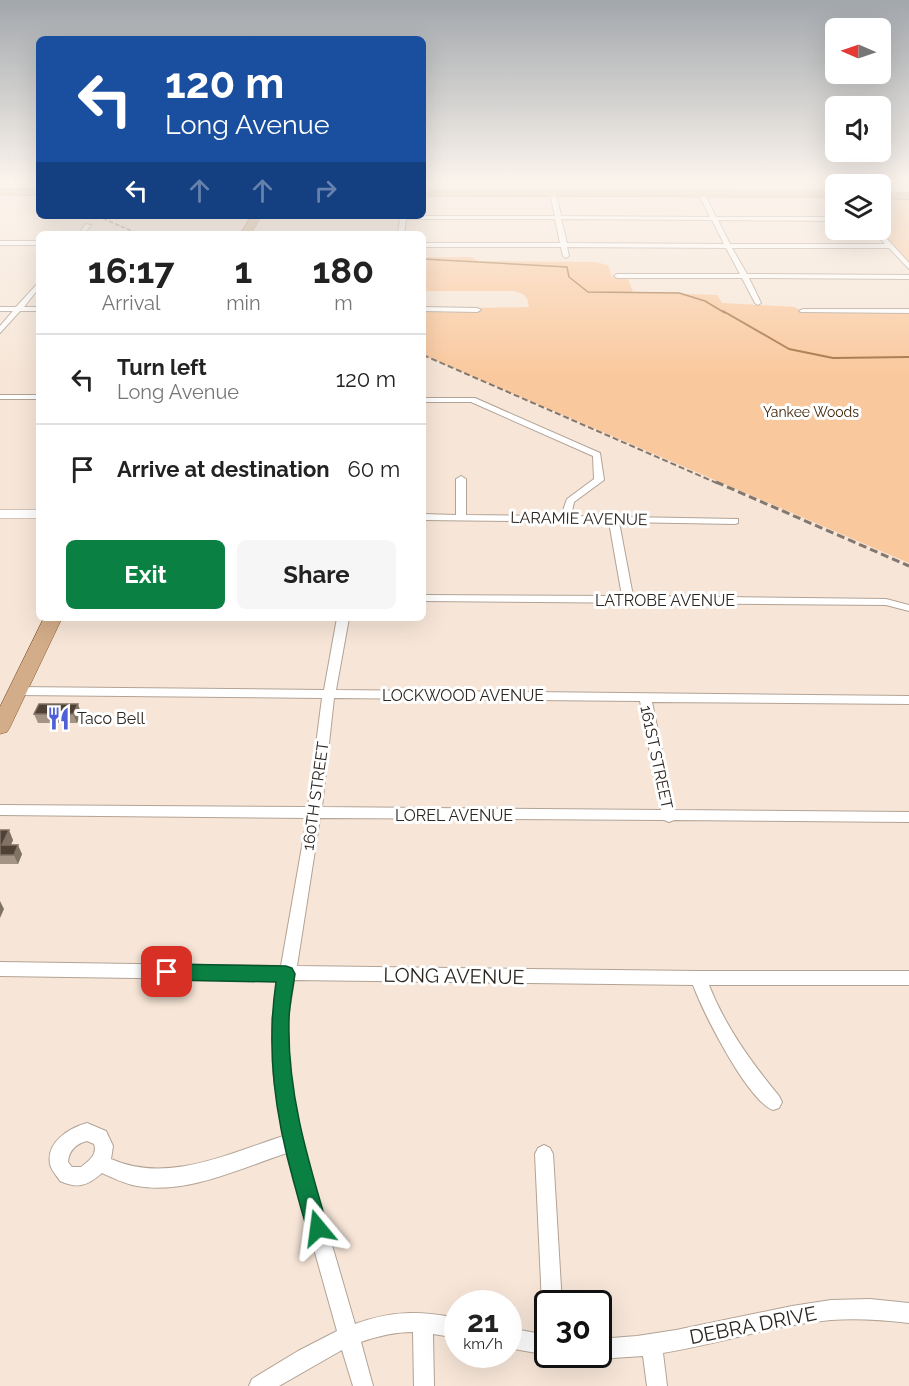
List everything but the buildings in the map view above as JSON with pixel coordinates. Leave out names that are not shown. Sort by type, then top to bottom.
[{"type":"main road","points":[[0,728],[52,621]]},
{"type":"street","points":[[564,247],[566,256]]},
{"type":"street","points":[[728,247],[758,303]]},
{"type":"street","points":[[892,247],[909,267]]},
{"type":"street","points":[[617,276],[909,277]]},
{"type":"street","points":[[0,331],[36,288]]},
{"type":"street","points":[[0,309],[36,309]]},
{"type":"street","points":[[426,309],[477,310]]},
{"type":"street","points":[[803,311],[909,311]]},
{"type":"street","points":[[0,397],[36,398]]},
{"type":"street","points":[[426,400],[472,400],[597,455],[599,480],[570,501],[566,517]]},
{"type":"street","points":[[461,479],[461,517]]},
{"type":"street","points":[[0,514],[36,515]]},
{"type":"street","name":"LARAMIE AVENUE","points":[[426,517],[566,517],[735,521]]},
{"type":"street","points":[[613,519],[628,600]]},
{"type":"street","name":"LATROBE AVENUE","points":[[426,598],[886,602],[908,607]]},
{"type":"street","name":"160TH STREET","points":[[342,621],[329,694],[314,814],[286,974],[280,1019],[281,1061],[293,1142],[363,1386]]},
{"type":"street","name":"LOCKWOOD AVENUE","points":[[18,692],[909,699]]},
{"type":"street","name":"161ST STREET","points":[[645,697],[669,817]]},
{"type":"street","name":"LOREL AVENUE","points":[[0,810],[669,817],[909,817]]},
{"type":"street","name":"LONG AVENUE","points":[[0,969],[286,974],[909,978]]},
{"type":"street","points":[[698,978],[705,998],[748,1073],[773,1102]]},
{"type":"street","points":[[100,1163],[121,1173],[143,1178],[170,1178],[293,1142]]},
{"type":"street","points":[[544,1154],[551,1290]]},
{"type":"street","name":"DEBRA DRIVE","points":[[612,1348],[652,1346],[816,1312],[852,1309],[909,1313]]},
{"type":"street","points":[[423,1322],[424,1386]]},
{"type":"street","points":[[259,1386],[348,1336],[389,1323],[423,1322],[444,1326]]},
{"type":"street","points":[[652,1346],[657,1386]]},
{"type":"green space","points":[[895,247],[909,247],[909,263]]},
{"type":"green space","name":"Yankee Woods","points":[[427,257],[472,257],[478,261],[595,262],[608,265],[612,277],[628,278],[633,292],[717,295],[722,303],[795,307],[804,313],[909,313],[909,563],[426,356],[426,311],[475,312],[478,308],[529,307],[525,296],[513,291],[426,291]]},
{"type":"waterway","points":[[426,259],[567,267],[569,277],[588,292],[679,293],[705,301],[725,313]]},
{"type":"waterway","points":[[723,311],[789,349],[833,358],[909,357]]},
{"type":"railway","points":[[426,356],[719,484]]},
{"type":"railway","points":[[716,482],[909,566]]},
{"type":"place","name":"Taco Bell","points":[[59,718]]},
{"type":"route","points":[[167,972],[286,974],[280,1019],[281,1071],[293,1142],[318,1228]]}]
